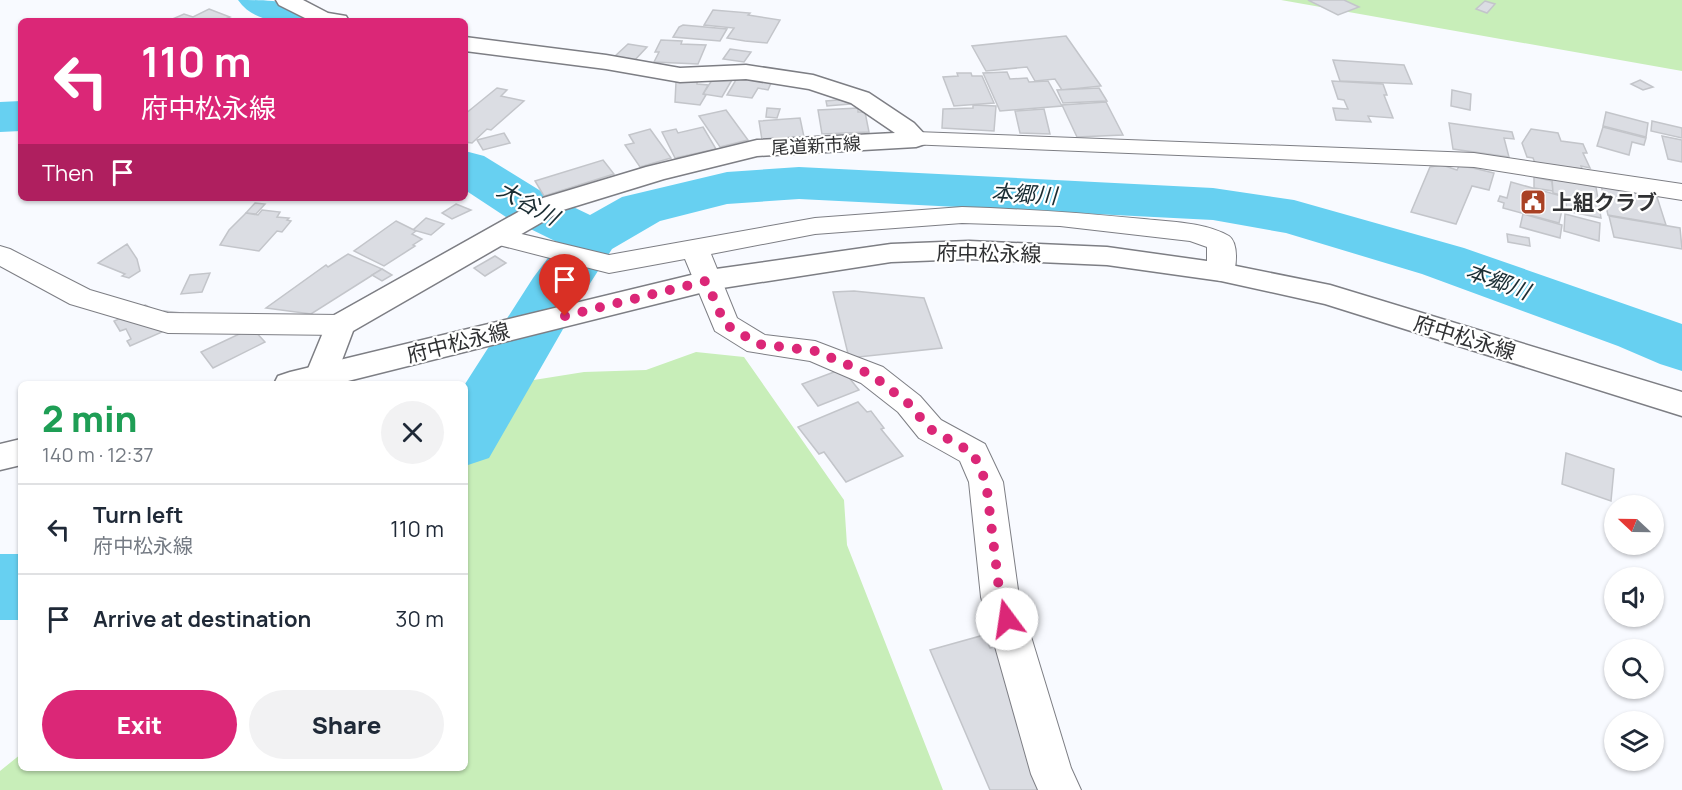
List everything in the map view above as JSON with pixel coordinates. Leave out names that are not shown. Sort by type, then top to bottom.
[{"type":"main road","points":[[287,0],[322,18]]},
{"type":"main road","name":"尾道新市線","points":[[468,44],[606,62],[680,75],[746,72],[813,82],[860,98],[905,128],[916,139]]},
{"type":"main road","name":"尾道新市線","points":[[340,325],[514,233],[553,204],[655,172],[757,148],[916,139]]},
{"type":"main road","name":"府中松永線","points":[[302,381],[706,281],[891,253],[969,250],[1107,256],[1221,272],[1330,295],[1682,404]]},
{"type":"main road","points":[[321,376],[340,325]]},
{"type":"main road","points":[[0,457],[18,453]]},
{"type":"street","points":[[916,139],[1474,160],[1682,192]]},
{"type":"street","points":[[514,233],[609,264],[814,226],[962,215],[1060,218],[1194,233],[1221,243],[1221,272]]},
{"type":"street","points":[[695,248],[706,281],[725,324],[758,344],[815,351],[872,375],[909,404],[930,429],[973,453],[986,482],[1000,597],[1052,774],[1060,790]]},
{"type":"street","points":[[0,255],[80,297],[168,323],[340,325]]},
{"type":"green space","points":[[1281,0],[1682,0],[1682,71]]},
{"type":"green space","points":[[696,352],[744,357],[844,500],[847,545],[943,790],[0,790],[0,771],[18,756],[18,771],[468,771],[468,410],[515,383],[584,372],[646,370]]},
{"type":"building","points":[[1308,0],[1344,0],[1359,7],[1338,15]]},
{"type":"building","points":[[1485,1],[1495,4],[1487,13],[1476,9]]},
{"type":"building","points":[[209,9],[230,17],[175,18],[184,14],[193,17]]},
{"type":"building","points":[[713,10],[750,13],[748,15],[780,20],[767,43],[745,41],[727,38],[734,28],[704,25]]},
{"type":"building","points":[[683,25],[727,29],[720,41],[673,37]]},
{"type":"building","points":[[1066,36],[1101,86],[1062,90],[1055,79],[1035,81],[1027,67],[986,71],[972,46]]},
{"type":"building","points":[[661,40],[706,45],[698,64],[654,62],[659,52],[655,52]]},
{"type":"building","points":[[628,44],[647,47],[634,61],[613,58]]},
{"type":"building","points":[[730,49],[751,52],[744,62],[723,59]]},
{"type":"building","points":[[1333,60],[1404,65],[1412,84],[1340,81]]},
{"type":"building","points":[[1007,72],[1010,79],[1027,78],[1029,82],[1048,81],[1062,106],[1000,111],[983,73]]},
{"type":"building","points":[[957,73],[982,76],[994,103],[954,106],[943,77],[958,76]]},
{"type":"building","points":[[733,78],[722,97],[703,94],[712,80]]},
{"type":"building","points":[[737,78],[771,83],[768,90],[758,88],[752,98],[727,95]]},
{"type":"building","points":[[1640,80],[1653,87],[1643,90],[1631,84]]},
{"type":"building","points":[[697,81],[697,84],[708,85],[703,94],[706,95],[700,105],[675,102],[676,82]]},
{"type":"building","points":[[1332,81],[1383,84],[1387,95],[1384,95],[1393,118],[1368,116],[1371,122],[1336,120],[1333,108],[1348,109],[1344,100],[1338,99]]},
{"type":"building","points":[[497,88],[507,90],[501,96],[524,101],[491,130],[487,129],[472,143],[468,142],[468,112]]},
{"type":"building","points":[[1099,88],[1107,101],[1063,103],[1057,90]]},
{"type":"building","points":[[1452,90],[1471,94],[1470,110],[1451,106]]},
{"type":"building","points":[[849,99],[850,104],[827,106],[826,101]]},
{"type":"building","points":[[1106,102],[1123,135],[1077,137],[1062,105]]},
{"type":"building","points":[[973,105],[996,106],[994,131],[942,128],[943,109],[973,108]]},
{"type":"building","points":[[767,108],[780,109],[777,118],[766,117]]},
{"type":"building","points":[[858,108],[858,112],[865,112],[869,132],[822,134],[818,110]]},
{"type":"building","points":[[1044,109],[1050,134],[1020,133],[1015,111]]},
{"type":"building","points":[[726,110],[748,140],[720,147],[699,116]]},
{"type":"building","points":[[1606,112],[1648,123],[1646,137],[1603,126]]},
{"type":"building","points":[[800,118],[804,137],[762,140],[759,121]]},
{"type":"building","points":[[1652,121],[1682,128],[1682,138],[1651,131]]},
{"type":"building","points":[[1449,123],[1512,132],[1514,139],[1504,138],[1509,157],[1453,149]]},
{"type":"building","points":[[703,127],[716,149],[675,158],[662,132],[676,129],[678,133]]},
{"type":"building","points":[[1603,127],[1646,138],[1644,145],[1632,142],[1629,155],[1597,146]]},
{"type":"building","points":[[650,129],[671,158],[640,167],[625,145],[634,143],[629,135]]},
{"type":"building","points":[[1531,129],[1558,133],[1561,141],[1583,144],[1587,153],[1583,153],[1590,168],[1535,163],[1533,158],[1527,157],[1522,143]]},
{"type":"building","points":[[504,133],[510,143],[483,150],[477,140]]},
{"type":"building","points":[[1662,136],[1682,140],[1682,162],[1668,159]]},
{"type":"building","points":[[603,160],[614,174],[544,196],[535,181]]},
{"type":"building","points":[[1442,165],[1457,170],[1459,166],[1494,173],[1489,190],[1472,186],[1456,224],[1411,212],[1430,167]]},
{"type":"building","points":[[1534,177],[1552,181],[1553,191],[1534,188]]},
{"type":"building","points":[[1552,178],[1596,187],[1601,218],[1567,211],[1565,196],[1553,193]]},
{"type":"building","name":"上組クラブ","points":[[1511,182],[1565,197],[1559,223],[1503,208],[1504,203],[1498,201],[1500,196],[1507,198]]},
{"type":"building","points":[[1601,185],[1656,194],[1666,225],[1608,215]]},
{"type":"building","points":[[255,203],[265,204],[256,214],[246,213]]},
{"type":"building","points":[[456,204],[471,210],[452,219],[442,213]]},
{"type":"building","points":[[262,210],[280,212],[277,217],[289,218],[287,220],[291,221],[282,232],[277,231],[259,251],[220,245],[229,230],[246,213],[258,215]]},
{"type":"building","points":[[1523,214],[1562,225],[1560,238],[1520,227]]},
{"type":"building","points":[[1565,214],[1600,223],[1599,241],[1564,231]]},
{"type":"building","points":[[1609,216],[1680,228],[1682,249],[1614,237]]},
{"type":"building","points":[[426,218],[444,224],[431,235],[413,230]]},
{"type":"building","points":[[396,221],[416,231],[412,234],[422,239],[384,266],[354,251]]},
{"type":"building","points":[[1507,234],[1529,238],[1530,246],[1508,242]]},
{"type":"building","points":[[127,244],[137,259],[140,271],[129,278],[122,276],[125,274],[98,263]]},
{"type":"building","points":[[348,254],[382,269],[311,314],[266,308],[326,265],[328,267]]},
{"type":"building","points":[[495,256],[506,263],[485,276],[474,268]]},
{"type":"building","points":[[382,269],[392,275],[382,281],[372,275]]},
{"type":"building","points":[[210,273],[202,292],[181,294],[190,275]]},
{"type":"building","points":[[854,291],[924,298],[942,348],[849,358],[833,292]]},
{"type":"building","points":[[145,305],[160,313],[164,311],[183,313],[169,329],[130,346],[127,341],[131,339],[126,329],[120,331],[114,321],[138,311],[136,309]]},
{"type":"building","points":[[252,328],[265,342],[213,368],[201,352]]},
{"type":"building","points":[[842,369],[859,390],[818,406],[802,384]]},
{"type":"building","points":[[858,402],[867,412],[871,411],[884,428],[881,429],[903,456],[846,482],[824,452],[819,454],[798,427]]},
{"type":"building","points":[[1566,453],[1614,469],[1612,495],[1604,495],[1604,499],[1562,484]]},
{"type":"building","points":[[984,635],[990,648],[997,646],[1047,790],[990,790],[930,650]]},
{"type":"waterway","name":"大谷川","points":[[259,0],[292,18]]},
{"type":"waterway","points":[[0,117],[18,116]]},
{"type":"waterway","name":"大谷川","points":[[468,169],[525,205],[592,237]]},
{"type":"waterway","name":"本郷川","points":[[592,237],[641,209],[727,188],[799,183],[1213,204],[1294,217],[1443,261],[1640,331],[1682,349]]},
{"type":"waterway","name":"本郷川","points":[[468,435],[554,292],[592,237]]},
{"type":"waterway","name":"本郷川","points":[[0,587],[18,587]]},
{"type":"place","name":"上組クラブ","points":[[1533,202]]},
{"type":"route","points":[[565,316],[706,281],[725,324],[758,344],[815,351],[872,375],[909,404],[930,429],[973,453],[986,482],[1000,597],[1007,619]]}]
